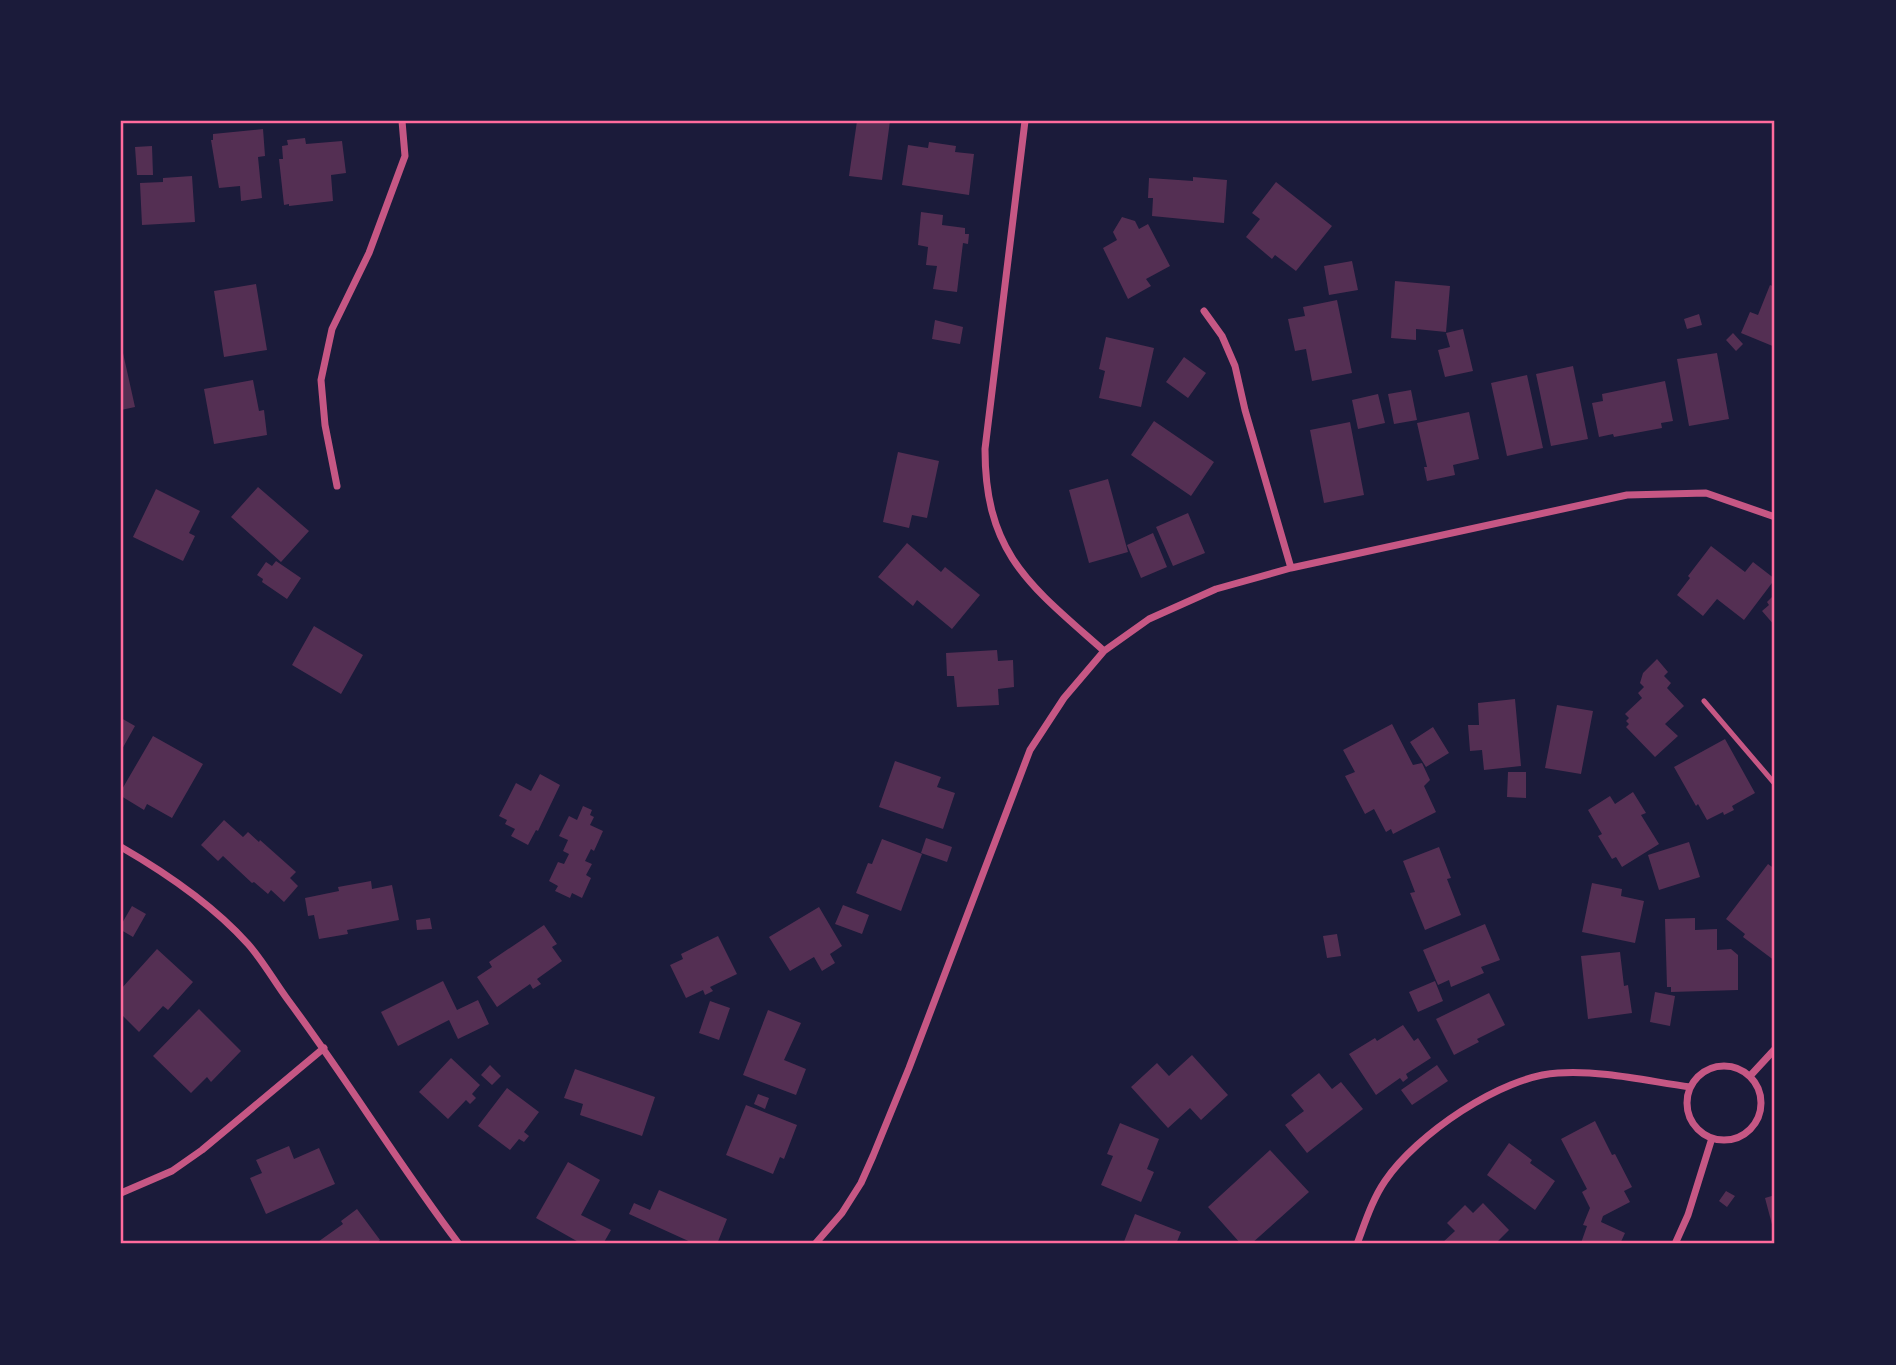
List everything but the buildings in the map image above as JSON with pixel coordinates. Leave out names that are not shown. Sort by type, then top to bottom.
[{"type":"street","points":[[337,486],[325,425],[321,380],[332,329],[369,253],[405,156],[402,121]]},
{"type":"street","points":[[1025,121],[985,449],[985,481],[991,513],[1006,550],[1022,573],[1052,605],[1104,650]]},
{"type":"street","points":[[1204,311],[1222,337],[1235,366],[1245,410],[1291,568]]},
{"type":"street","points":[[815,1244],[842,1213],[861,1184],[1030,750],[1064,698],[1104,650],[1149,619],[1216,589],[1291,568],[1627,495],[1706,493],[1775,517]]},
{"type":"street","points":[[121,847],[152,865],[218,914],[246,942],[324,1048],[410,1178],[458,1244]]},
{"type":"street","points":[[121,1193],[172,1171],[202,1150],[324,1048]]},
{"type":"street","points":[[1750,1076],[1775,1049]]},
{"type":"street","points":[[1722,1065],[1733,1067],[1750,1076],[1762,1097],[1757,1121],[1749,1131],[1738,1138],[1725,1140],[1703,1134],[1690,1117],[1687,1108],[1690,1087],[1703,1072],[1722,1065]]},
{"type":"street","points":[[1356,1244],[1373,1202],[1385,1181],[1406,1155],[1457,1114],[1508,1086],[1555,1073],[1577,1073],[1690,1087]]},
{"type":"street","points":[[1675,1244],[1688,1215],[1712,1138]]},
{"type":"lane","points":[[1704,701],[1775,784]]}]
